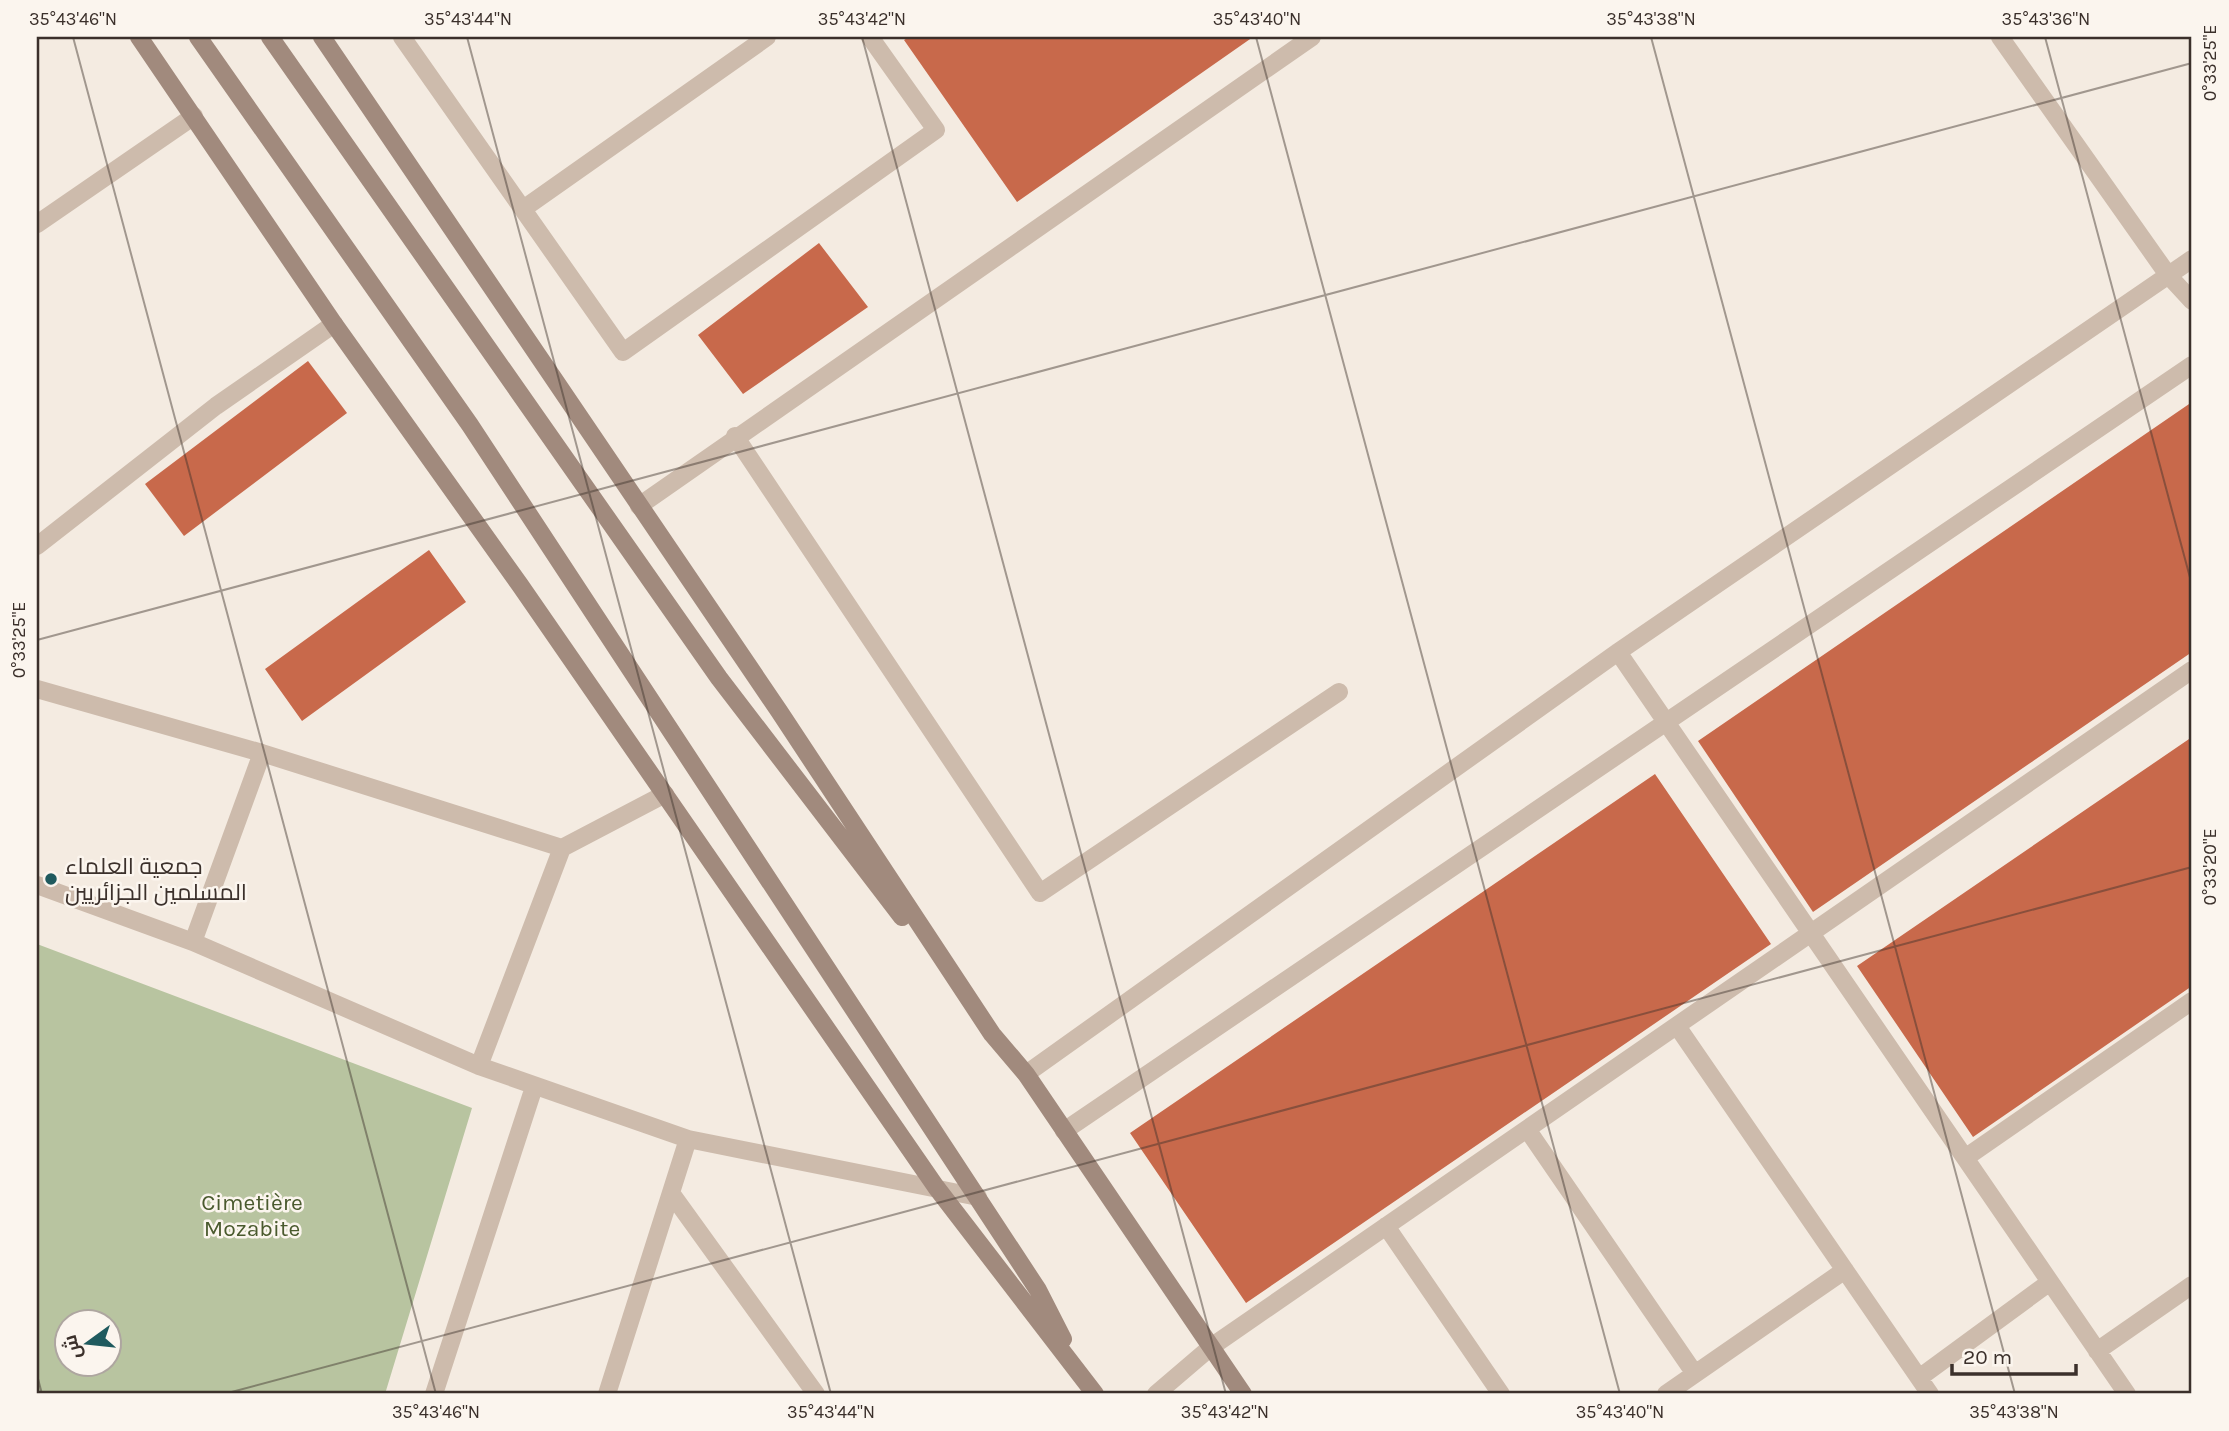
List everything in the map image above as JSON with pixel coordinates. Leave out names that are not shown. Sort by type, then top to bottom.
[{"type":"main road","points":[[139,37],[334,324],[665,794],[936,1187],[1095,1394]]},
{"type":"main road","points":[[198,37],[470,425],[1038,1290],[1083,1378]]},
{"type":"main road","points":[[270,37],[719,678],[992,1034],[1026,1074],[1243,1394]]},
{"type":"main road","points":[[321,37],[992,1034]]},
{"type":"street","points":[[402,37],[622,352],[936,130],[870,37]]},
{"type":"street","points":[[523,209],[767,37]]},
{"type":"street","points":[[639,506],[735,436],[1312,37]]},
{"type":"street","points":[[2000,37],[2168,275],[2192,301]]},
{"type":"street","points":[[37,224],[194,116]]},
{"type":"street","points":[[1026,1074],[1618,652],[2192,259]]},
{"type":"street","points":[[37,546],[216,406],[334,324]]},
{"type":"street","points":[[1064,1131],[2192,365]]},
{"type":"street","points":[[735,436],[1040,893],[1339,692]]},
{"type":"street","points":[[1618,652],[2127,1394]]},
{"type":"street","points":[[1156,1394],[1211,1347],[2192,670]]},
{"type":"street","points":[[37,689],[262,753],[562,848]]},
{"type":"street","points":[[193,942],[262,753]]},
{"type":"street","points":[[480,1066],[562,848],[665,794]]},
{"type":"street","points":[[37,885],[193,942],[480,1066],[688,1139],[978,1197]]},
{"type":"street","points":[[1965,1158],[2192,1000]]},
{"type":"street","points":[[1677,1026],[1930,1394]]},
{"type":"street","points":[[434,1394],[534,1087]]},
{"type":"street","points":[[1527,1129],[1695,1374]]},
{"type":"street","points":[[607,1394],[688,1139]]},
{"type":"street","points":[[671,1193],[816,1394]]},
{"type":"street","points":[[1386,1226],[1501,1394]]},
{"type":"street","points":[[1666,1394],[1845,1270]]},
{"type":"street","points":[[1919,1378],[2050,1282]]},
{"type":"street","points":[[2097,1351],[2192,1285]]},
{"type":"green space","name":"Cimetière Mozabite","points":[[37,944],[472,1108],[385,1394],[37,1394]]},
{"type":"building","points":[[909,37],[1253,37],[1017,202],[904,40]]},
{"type":"building","points":[[819,243],[868,307],[743,394],[698,335]]},
{"type":"building","points":[[308,361],[347,413],[184,536],[145,484]]},
{"type":"building","points":[[2192,402],[2192,652],[1813,912],[1698,741]]},
{"type":"building","points":[[429,550],[466,602],[302,721],[265,669]]},
{"type":"building","points":[[2192,737],[2192,986],[1973,1137],[1857,966]]},
{"type":"building","points":[[1655,774],[1771,944],[1246,1303],[1130,1133]]},
{"type":"place","name":"جمعية العلماء المسلمين الجزائريين","points":[[51,879]]}]
